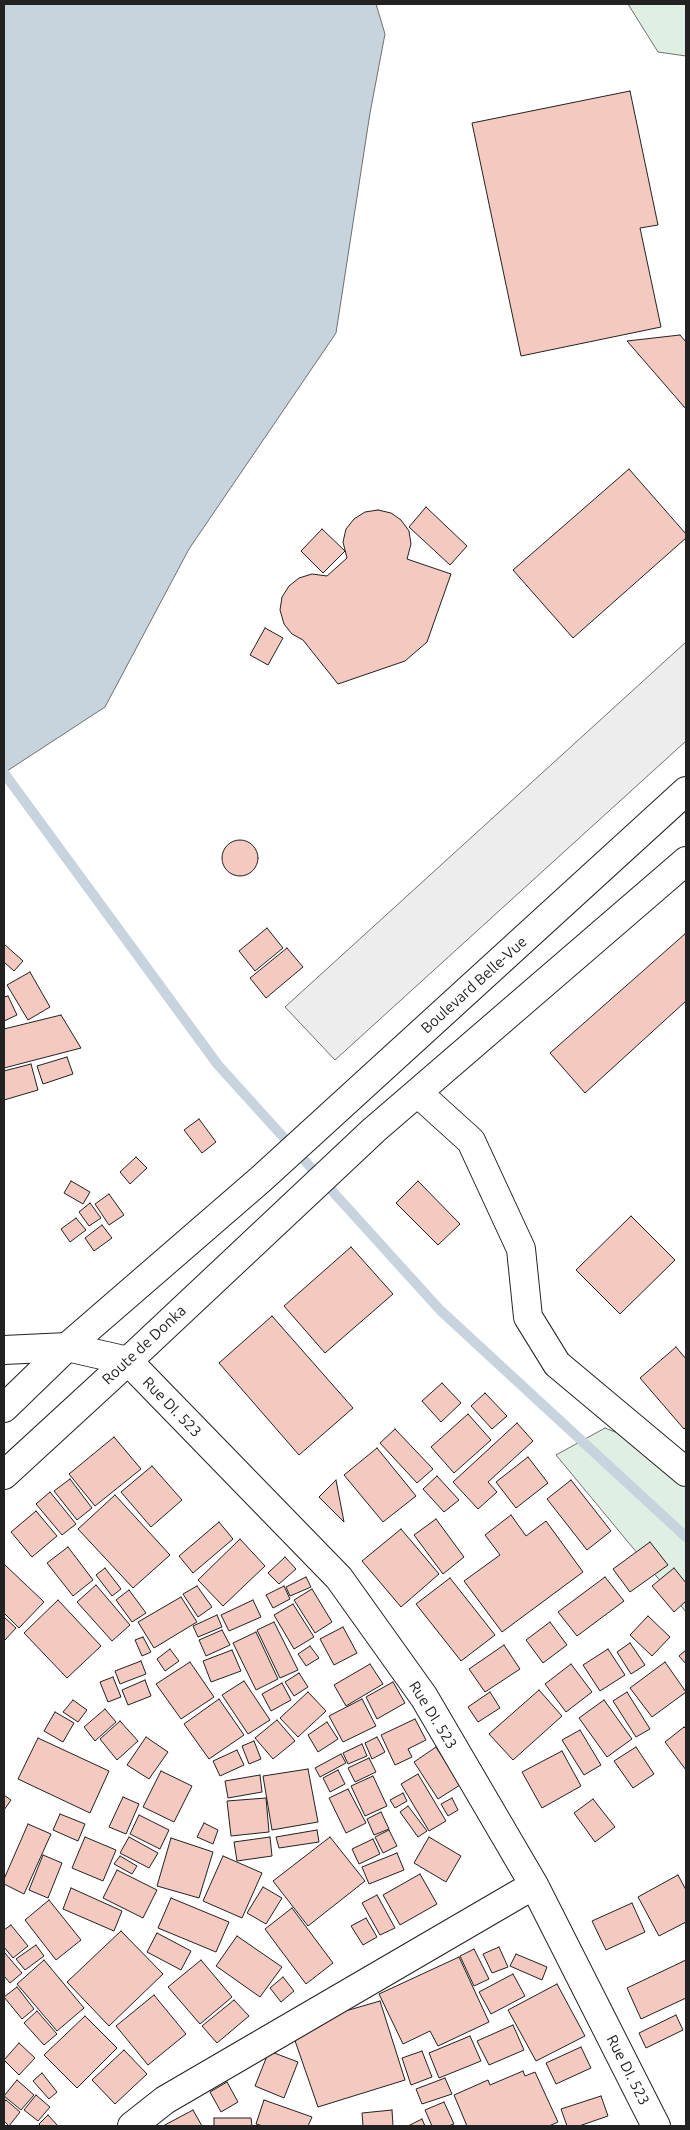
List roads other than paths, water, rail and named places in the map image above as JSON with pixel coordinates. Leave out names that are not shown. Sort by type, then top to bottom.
[{"type":"main road","name":"Boulevard Belle-Vue","points":[[67,1347],[262,1179],[686,791]]},
{"type":"main road","points":[[686,861],[418,1093],[471,1140],[521,1249],[528,1316],[557,1364],[686,1472]]},
{"type":"main road","name":"Route de Donka","points":[[4,1475],[374,1130],[418,1093]]},
{"type":"main road","points":[[4,1350],[67,1347],[128,1361]]},
{"type":"main road","points":[[4,1408],[67,1347]]},
{"type":"main road","name":"Rue DI. 523","points":[[128,1361],[339,1578],[424,1697],[534,1885],[656,2126]]},
{"type":"main road","points":[[132,2126],[165,2100],[534,1885]]},
{"type":"waterway","points":[[4,773],[218,1065],[440,1310],[686,1537]]}]
